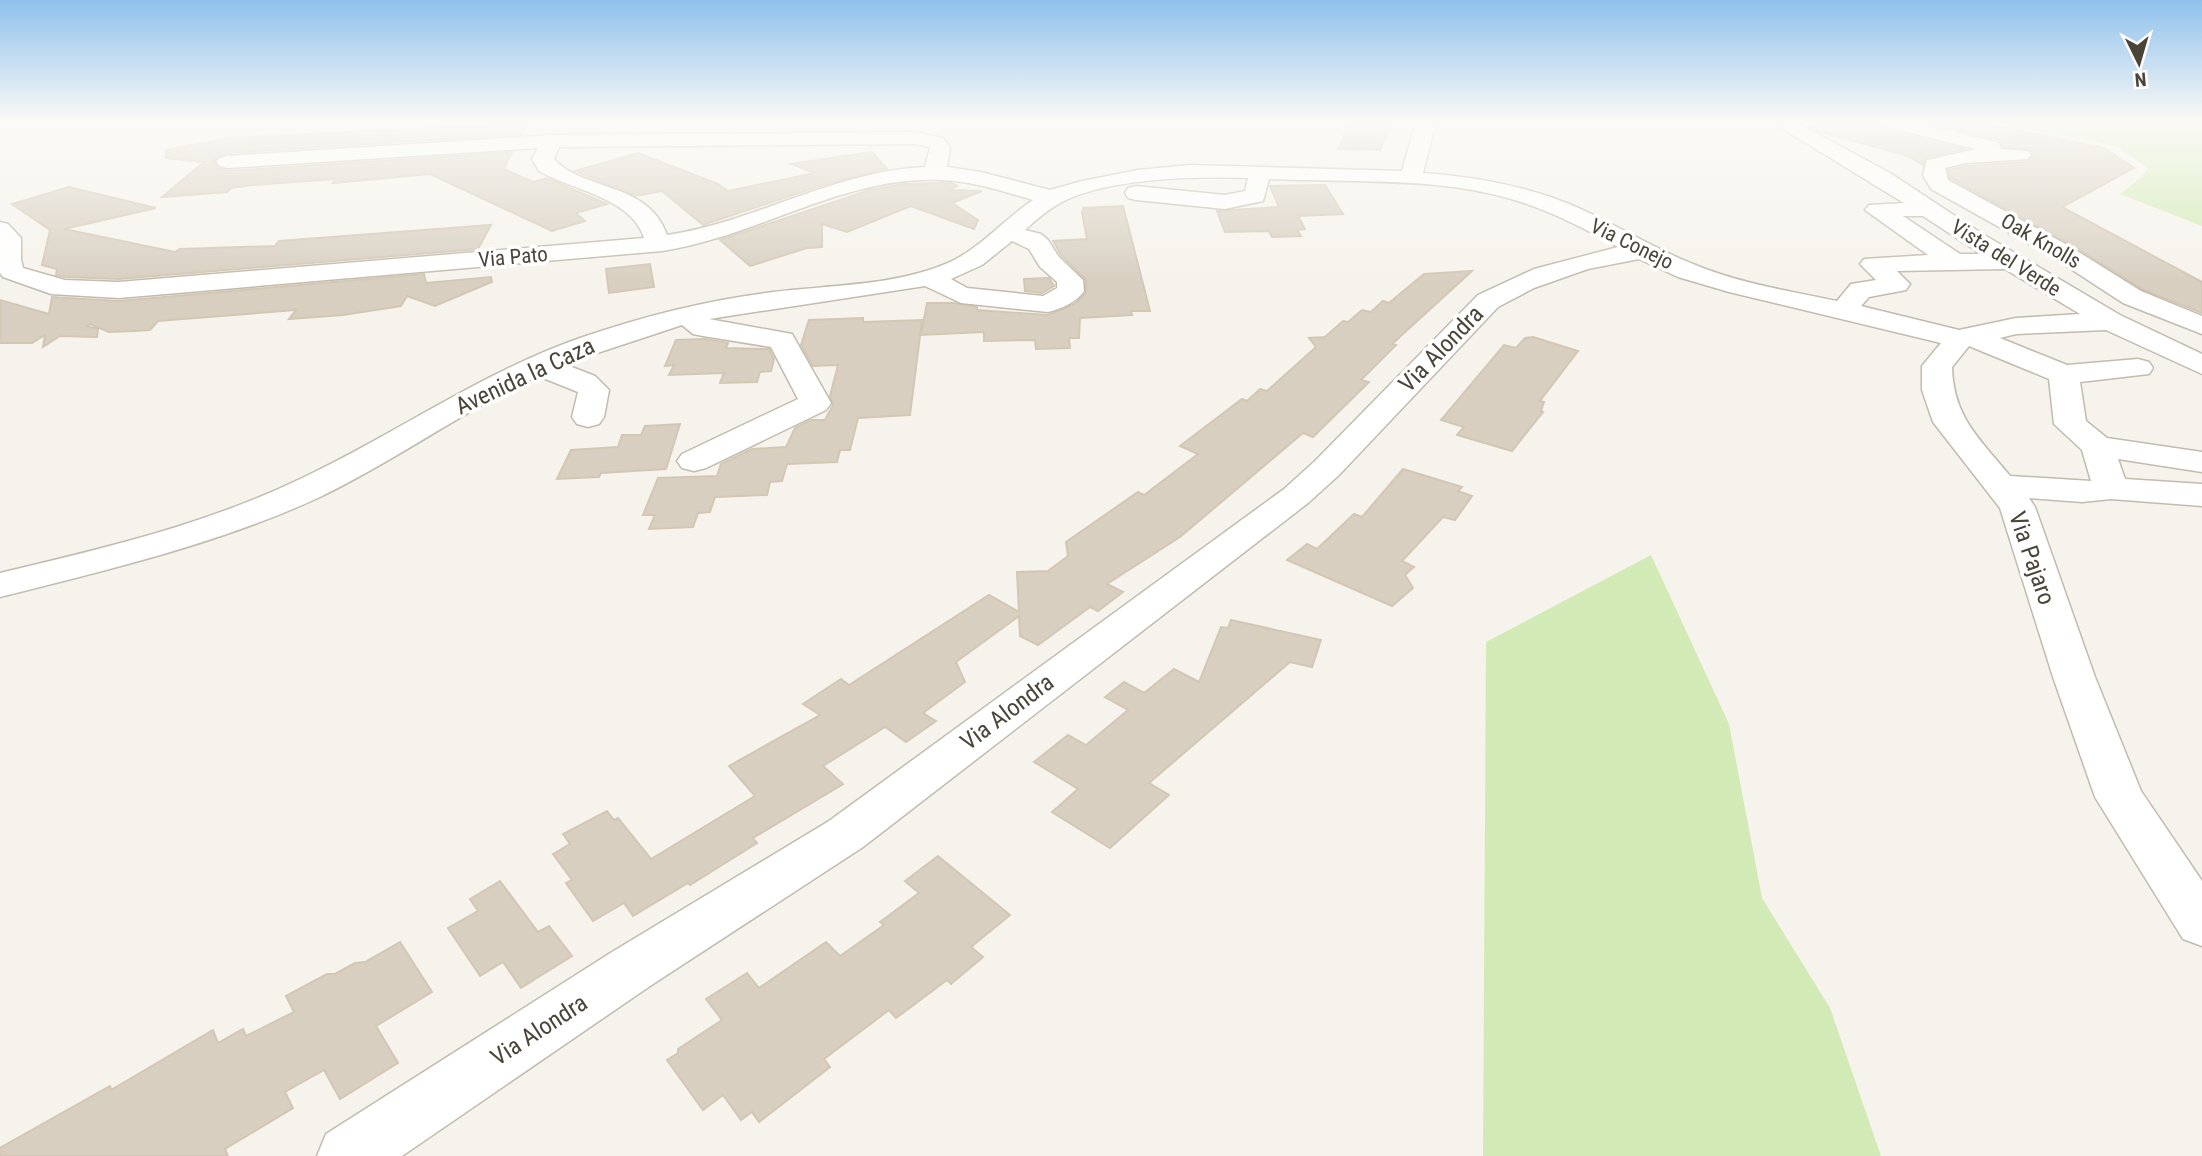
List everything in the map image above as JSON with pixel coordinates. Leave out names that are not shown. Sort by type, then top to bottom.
[{"type":"street","points":[[560,175],[640,212],[656,231],[658,244]]},
{"type":"street","name":"Via Pato","points":[[0,229],[9,238],[8,259],[12,272],[41,284],[88,291],[658,244],[713,233],[847,185],[880,177],[908,175]]},
{"type":"street","name":"Via Pato","points":[[951,175],[983,179],[1052,198]]},
{"type":"street","name":"Via Conejo","points":[[1052,198],[1096,185],[1156,175]]},
{"type":"street","name":"Via Conejo","points":[[1324,175],[1411,179],[1487,187],[1523,195],[1558,207],[1640,251],[1705,277],[1964,337],[2064,374]]},
{"type":"street","points":[[1411,179],[1412,175]]},
{"type":"street","name":"Vista del Verde","points":[[1876,175],[1972,238],[2110,321],[2202,365]]},
{"type":"street","name":"Oak Knolls","points":[[1934,175],[1939,184],[2036,237],[2132,297],[2202,326]]},
{"type":"street","name":"Avenida la Caza","points":[[0,585],[111,558],[231,522],[310,488],[475,396],[537,365],[592,343],[686,316],[747,303],[900,284],[973,262],[1052,198]]},
{"type":"street","points":[[1929,209],[1877,210],[1955,262]]},
{"type":"street","points":[[926,277],[961,295],[1012,301],[1048,304],[1071,291],[1069,280],[1049,262],[1039,245],[1032,239],[1009,233]]},
{"type":"street","points":[[1972,238],[2036,237]]},
{"type":"street","name":"Via Alondra","points":[[348,1156],[631,969],[846,834],[1296,496],[1327,468],[1488,301],[1514,285],[1558,268],[1640,251]]},
{"type":"street","points":[[1844,310],[1860,290],[1897,284],[1873,264],[2010,261]]},
{"type":"street","points":[[686,316],[703,328],[782,340],[815,403],[694,461]]},
{"type":"street","points":[[1964,337],[2016,326],[2110,321]]},
{"type":"street","name":"Via Pajaro","points":[[1964,337],[1937,366],[1937,390],[1949,422],[2003,486],[2017,507],[2074,677],[2119,797],[2202,924]]},
{"type":"street","points":[[537,365],[584,382],[594,390],[587,418]]},
{"type":"street","points":[[2138,368],[2064,374],[2070,424],[2097,446],[2202,462]]},
{"type":"street","points":[[2097,446],[2111,489]]},
{"type":"street","points":[[2003,486],[2082,492],[2111,489],[2202,495]]},
{"type":"green space","points":[[2143,175],[2202,175],[2202,226],[2120,194]]},
{"type":"green space","points":[[1651,555],[1729,724],[1762,898],[1830,1008],[1881,1156],[1483,1156],[1486,642]]},
{"type":"building","points":[[188,175],[420,175],[333,183],[335,179],[253,185],[231,188],[227,192],[162,197]]},
{"type":"building","points":[[432,175],[517,175],[533,182],[547,178],[607,204],[576,213],[585,221],[552,231]]},
{"type":"building","points":[[584,175],[695,175],[728,191],[806,175],[863,175],[826,184],[703,225],[662,191],[635,196]]},
{"type":"building","points":[[1949,175],[2121,175],[2062,207],[2202,282],[2202,313],[2142,289],[2070,244],[1950,178]]},
{"type":"building","points":[[952,183],[957,186],[949,190],[982,191],[952,203],[978,220],[974,229],[911,206],[847,232],[822,224],[822,247],[807,248],[750,266],[720,240],[870,190],[902,184]]},
{"type":"building","points":[[1325,185],[1343,214],[1298,216],[1305,229],[1297,230],[1301,236],[1272,237],[1269,231],[1225,232],[1217,211],[1279,207],[1270,186]]},
{"type":"building","points":[[69,187],[156,208],[64,229],[175,252],[180,249],[275,246],[279,241],[491,225],[478,249],[119,279],[65,277],[56,275],[57,269],[42,265],[50,230],[12,204]]},
{"type":"building","points":[[1123,206],[1150,311],[1131,311],[1132,315],[1080,318],[1079,338],[1069,338],[1070,348],[1036,349],[1035,340],[984,341],[984,332],[921,335],[927,303],[954,303],[977,307],[977,310],[1048,315],[1075,304],[1086,293],[1086,280],[1061,255],[1053,241],[1087,239],[1083,208]]},
{"type":"building","points":[[650,264],[654,287],[609,293],[606,269]]},
{"type":"building","points":[[1472,271],[1392,344],[1396,345],[1361,380],[1369,382],[1313,437],[1303,433],[1180,537],[1107,584],[1123,592],[1098,611],[1090,607],[1038,645],[1020,636],[1019,616],[956,662],[965,682],[923,713],[936,721],[906,742],[885,727],[823,766],[843,784],[753,838],[757,843],[690,885],[688,883],[633,916],[624,903],[593,921],[566,883],[572,880],[553,854],[570,844],[563,834],[607,811],[614,820],[618,818],[651,859],[755,796],[729,766],[820,715],[803,704],[841,679],[849,685],[989,595],[1019,612],[1017,572],[1048,571],[1068,556],[1066,542],[1138,492],[1144,495],[1198,454],[1180,446],[1242,399],[1247,401],[1260,389],[1267,391],[1316,347],[1309,338],[1325,337],[1343,321],[1348,322],[1362,310],[1371,312],[1383,301],[1389,303],[1424,274]]},
{"type":"building","points":[[424,274],[426,283],[491,277],[492,282],[435,306],[407,296],[401,306],[343,315],[289,319],[296,310],[158,321],[150,330],[109,332],[90,324],[86,326],[98,329],[97,337],[60,336],[43,347],[45,335],[32,343],[0,343],[0,300],[49,314],[52,297],[119,301]]},
{"type":"building","points":[[1049,278],[1054,286],[1042,293],[1025,291],[1024,279]]},
{"type":"building","points":[[863,318],[863,322],[922,320],[910,415],[858,418],[850,450],[840,450],[837,462],[787,464],[782,481],[770,482],[767,495],[715,497],[710,512],[698,513],[693,527],[649,529],[655,515],[643,515],[658,478],[717,476],[721,464],[752,449],[786,447],[795,428],[811,420],[825,420],[833,405],[830,396],[838,365],[813,366],[801,345],[809,320]]},
{"type":"building","points":[[1533,337],[1578,351],[1540,401],[1544,402],[1543,412],[1512,451],[1457,435],[1464,427],[1441,420],[1504,345],[1516,348],[1525,338]]},
{"type":"building","points":[[705,339],[728,343],[726,348],[769,349],[774,359],[771,371],[760,372],[757,382],[720,383],[724,373],[669,375],[674,365],[665,366],[676,340]]},
{"type":"building","points":[[680,424],[666,469],[557,479],[571,450],[618,447],[622,435],[641,435],[645,426]]},
{"type":"building","points":[[1403,469],[1462,487],[1458,491],[1472,496],[1455,520],[1443,517],[1402,561],[1414,567],[1405,575],[1413,588],[1392,606],[1287,560],[1307,544],[1317,549],[1354,514],[1362,517]]},
{"type":"building","points":[[1231,620],[1321,640],[1312,667],[1290,662],[1149,783],[1169,795],[1110,848],[1052,812],[1078,789],[1034,762],[1068,735],[1086,745],[1128,710],[1105,697],[1124,682],[1144,693],[1174,669],[1199,682],[1221,627],[1228,628]]},
{"type":"building","points":[[938,856],[1010,915],[971,947],[983,957],[951,984],[947,980],[896,1018],[889,1010],[824,1059],[830,1067],[759,1122],[752,1112],[741,1120],[723,1095],[703,1110],[667,1060],[678,1053],[678,1049],[722,1020],[706,999],[747,973],[759,988],[826,942],[840,956],[884,925],[880,922],[919,893],[905,881]]},
{"type":"building","points":[[500,881],[538,932],[549,926],[572,956],[521,988],[503,962],[480,976],[448,928],[478,911],[470,899]]},
{"type":"building","points":[[400,942],[432,992],[376,1026],[398,1063],[340,1099],[324,1070],[285,1092],[293,1108],[225,1149],[228,1156],[0,1156],[0,1148],[110,1086],[111,1090],[213,1030],[218,1043],[243,1029],[246,1036],[294,1012],[286,996],[327,974],[335,974],[355,963],[365,962]]}]
